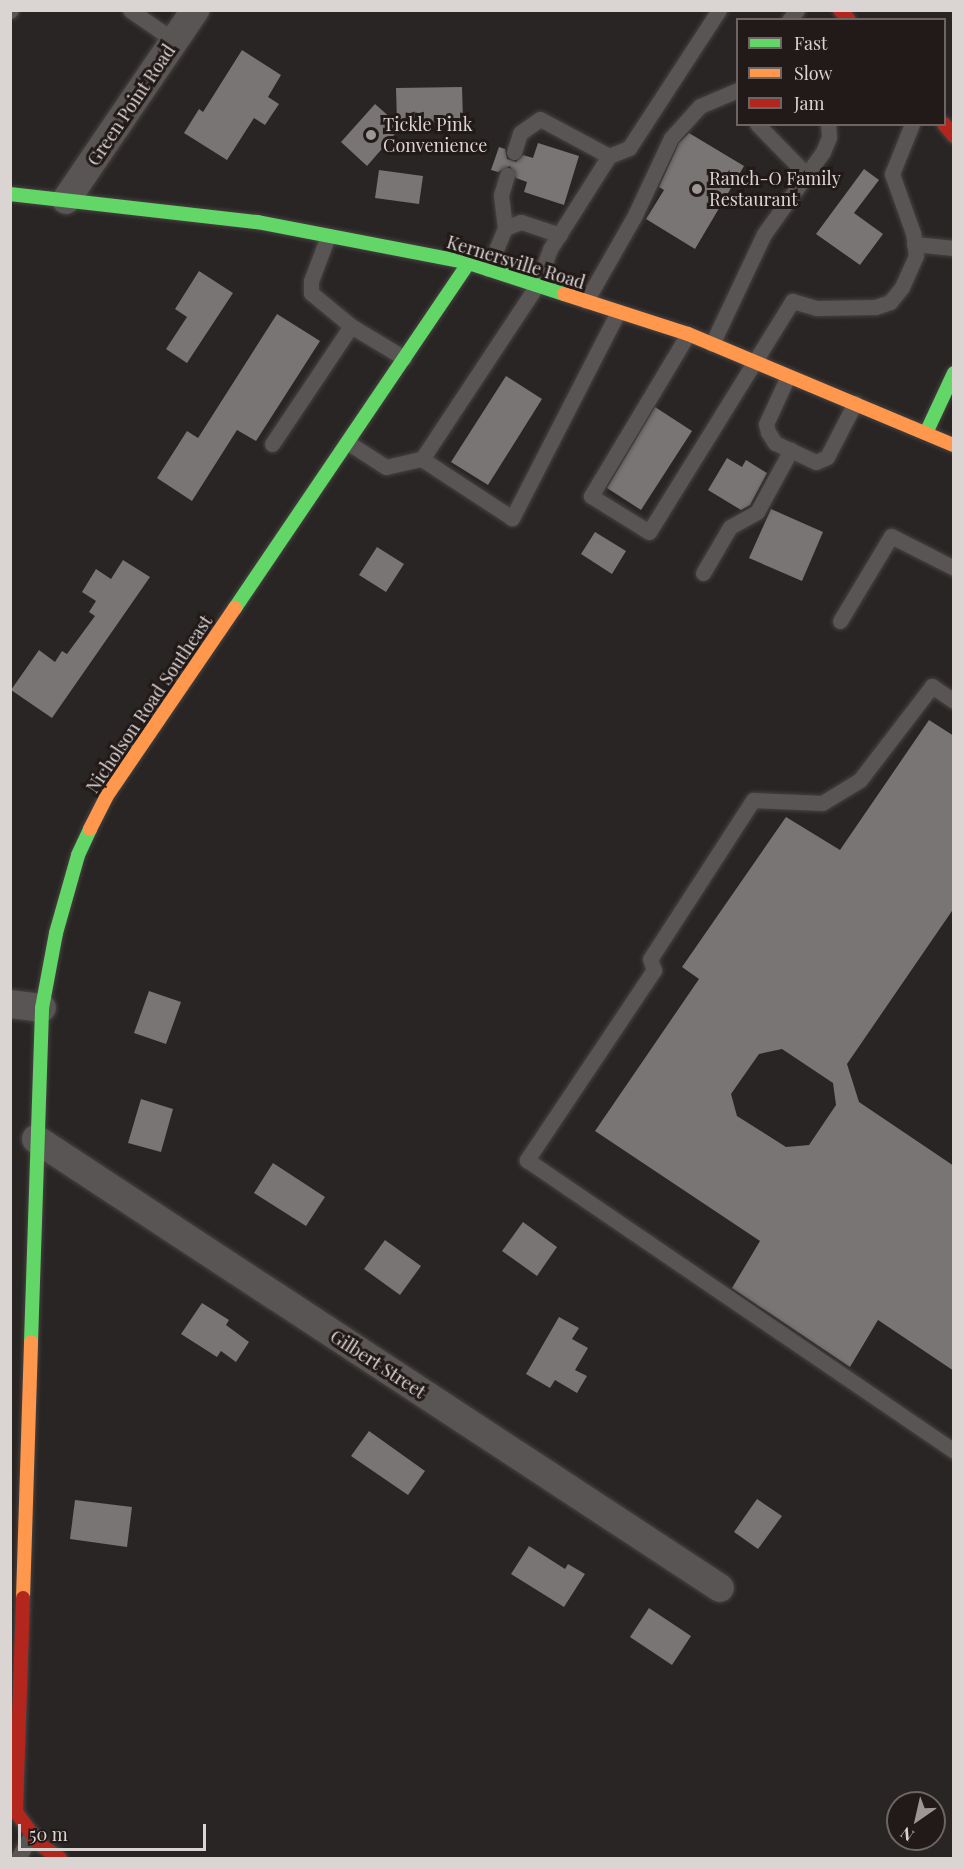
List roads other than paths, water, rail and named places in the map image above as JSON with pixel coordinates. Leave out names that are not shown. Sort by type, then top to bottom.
[{"type":"street","name":"Green Point Road","points":[[66,200],[195,10]]},
{"type":"street","name":"Kernersville Road","points":[[10,194],[257,222],[469,263],[688,334],[954,445]]},
{"type":"street","name":"Nicholson Road Southeast","points":[[60,1858],[32,1834],[16,1812],[36,1139],[42,1008],[56,933],[78,855],[106,797],[469,263]]},
{"type":"street","points":[[926,433],[954,373]]},
{"type":"street","points":[[10,1004],[42,1008]]},
{"type":"street","name":"Gilbert Street","points":[[36,1139],[720,1588]]},
{"type":"lane","points":[[130,10],[175,41]]},
{"type":"lane","points":[[347,442],[386,468],[422,459],[537,285],[550,249],[609,156],[629,148],[719,10]]},
{"type":"lane","points":[[586,301],[635,215],[671,138],[700,106],[736,91]]},
{"type":"lane","points":[[514,152],[520,133],[540,119],[609,156]]},
{"type":"lane","points":[[759,126],[807,175]]},
{"type":"lane","points":[[712,344],[764,234],[823,152],[829,137],[828,126]]},
{"type":"lane","points":[[688,334],[591,496],[649,532],[752,361],[792,301],[816,308],[875,307],[890,302],[916,256],[892,174],[911,126]]},
{"type":"lane","points":[[488,269],[505,228],[501,195],[507,175]]},
{"type":"lane","points":[[505,228],[522,222],[560,235]]},
{"type":"lane","points":[[327,236],[311,281],[311,293],[351,326],[404,358]]},
{"type":"lane","points":[[914,244],[954,248]]},
{"type":"lane","points":[[422,459],[512,518],[618,312]]},
{"type":"lane","points":[[272,444],[351,326]]},
{"type":"lane","points":[[788,376],[766,424],[775,443],[816,462],[827,457],[855,403]]},
{"type":"lane","points":[[704,573],[730,527],[757,512],[791,450]]},
{"type":"lane","points":[[840,621],[891,536],[954,568]]},
{"type":"lane","points":[[954,701],[932,686],[860,780],[822,803],[753,800],[650,959],[654,970],[527,1160],[954,1451]]},
{"type":"lane","points":[[18,1858],[32,1834]]},
{"type":"place","name":"Tickle Pink Convenience","points":[[371,135]]},
{"type":"place","name":"Ranch-O Family Restaurant","points":[[697,189]]}]
